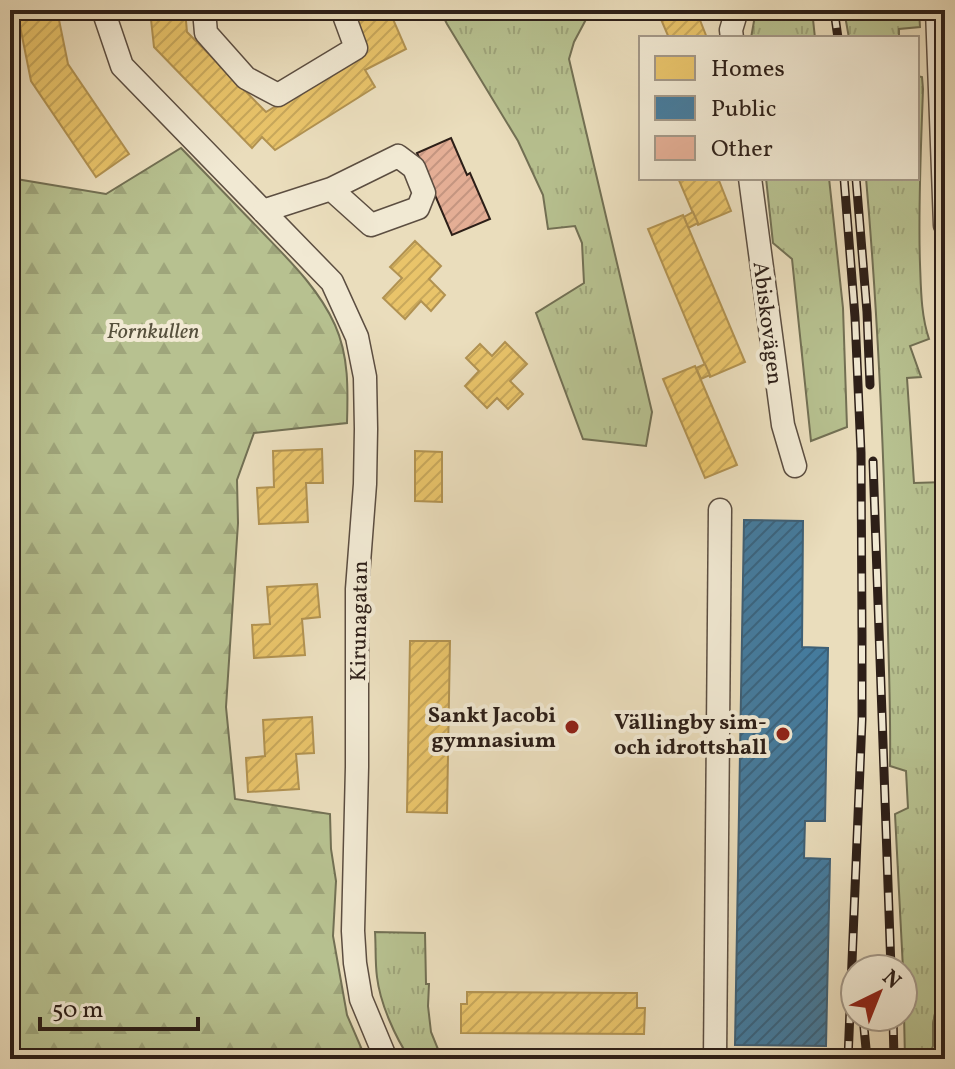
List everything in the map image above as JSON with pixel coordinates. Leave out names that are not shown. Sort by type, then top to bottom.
[{"type":"street","name":"Kirunagatan","points":[[103,10],[122,66],[332,282],[357,337],[365,377],[366,429],[357,589],[353,931],[361,999],[386,1059]]},
{"type":"street","points":[[204,10],[206,33],[246,78],[278,95],[356,48],[342,10]]},
{"type":"street","points":[[732,36],[737,10]]},
{"type":"street","points":[[937,10],[945,225]]},
{"type":"street","name":"Abiskovägen","points":[[750,180],[783,425],[795,466]]},
{"type":"street","points":[[263,211],[331,189]]},
{"type":"street","points":[[715,1059],[720,510]]},
{"type":"green space","points":[[440,10],[591,10],[574,42],[569,59],[652,412],[646,446],[583,439],[536,313],[584,283],[582,243],[575,226],[548,229],[543,195],[518,141]]},
{"type":"green space","points":[[756,10],[812,10],[815,36],[751,36]]},
{"type":"green space","points":[[844,10],[919,10],[920,27],[899,29],[899,36],[849,36]]},
{"type":"green space","points":[[919,76],[922,77],[923,89],[919,242],[923,312],[929,339],[910,346],[921,377],[907,378],[914,483],[945,482],[945,962],[933,1024],[933,1046],[928,1059],[905,1059],[904,1033],[919,1033],[919,953],[902,953],[895,814],[908,808],[906,771],[890,766],[882,436],[866,180],[919,180]]},
{"type":"green space","name":"Fornkullen","points":[[181,148],[303,276],[321,299],[343,349],[347,423],[254,433],[237,480],[238,523],[226,707],[235,799],[330,814],[336,881],[333,936],[347,1015],[366,1059],[10,1059],[10,178],[106,194]]},
{"type":"green space","points":[[766,180],[829,180],[843,308],[847,427],[811,441],[792,259],[773,243]]},
{"type":"green space","points":[[375,932],[425,933],[431,1032],[442,1059],[410,1059],[399,1041],[379,987]]},
{"type":"green space","points":[[945,962],[945,1033],[933,1024]]},
{"type":"building: Homes","points":[[57,10],[68,64],[129,154],[96,177],[31,81],[18,16]]},
{"type":"building: Homes","points":[[150,10],[185,10],[187,32],[266,112],[367,50],[350,10],[389,10],[406,49],[365,70],[375,87],[275,150],[262,137],[252,148],[154,47]]},
{"type":"building: Homes","points":[[657,10],[696,10],[706,36],[668,36]]},
{"type":"building: Homes","points":[[679,180],[719,180],[731,211],[698,225]]},
{"type":"building: Homes","points":[[693,212],[698,223],[688,228],[684,217]]},
{"type":"building: Homes","points":[[683,215],[745,362],[710,377],[648,229]]},
{"type":"building: Homes","points":[[415,241],[441,266],[429,279],[445,295],[431,311],[421,301],[405,319],[383,298],[402,278],[390,267]]},
{"type":"building: Homes","points":[[505,342],[527,364],[510,381],[523,394],[508,409],[497,398],[487,408],[465,386],[479,371],[466,358],[480,344],[492,356]]},
{"type":"building: Homes","points":[[705,364],[710,375],[701,379],[696,368]]},
{"type":"building: Homes","points":[[695,366],[737,465],[705,478],[663,379]]},
{"type":"building: Homes","points":[[322,449],[323,483],[306,483],[308,522],[259,524],[257,488],[274,487],[273,451]]},
{"type":"building: Homes","points":[[415,451],[442,452],[442,502],[415,501]]},
{"type":"building: Homes","points":[[317,584],[320,617],[302,619],[305,655],[254,658],[252,625],[270,624],[267,587]]},
{"type":"building: Homes","points":[[410,641],[450,641],[447,813],[407,812]]},
{"type":"building: Homes","points":[[312,717],[314,753],[296,754],[299,789],[248,792],[246,758],[265,756],[263,720]]},
{"type":"building: Homes","points":[[467,992],[637,993],[637,1008],[645,1008],[644,1034],[461,1033],[461,1004],[467,1004]]},
{"type":"building: Public","name":"Vällingby sim- och idrottshall","points":[[744,520],[803,521],[802,647],[828,648],[825,821],[805,821],[804,858],[830,859],[826,1046],[735,1045]]},
{"type":"building: Other","points":[[451,138],[490,219],[452,235],[417,153]]},
{"type":"railway","points":[[834,10],[838,36]]},
{"type":"railway","points":[[844,180],[861,453],[862,635],[862,719],[848,1059]]},
{"type":"railway","points":[[856,180],[870,385]]},
{"type":"railway","points":[[873,461],[890,953]]},
{"type":"railway","points":[[865,1033],[867,1059]]},
{"type":"railway","points":[[893,1033],[894,1059]]},
{"type":"place","name":"Sankt Jacobi gymnasium","points":[[572,727]]},
{"type":"place","name":"Vällingby sim- och idrottshall","points":[[783,734]]}]
